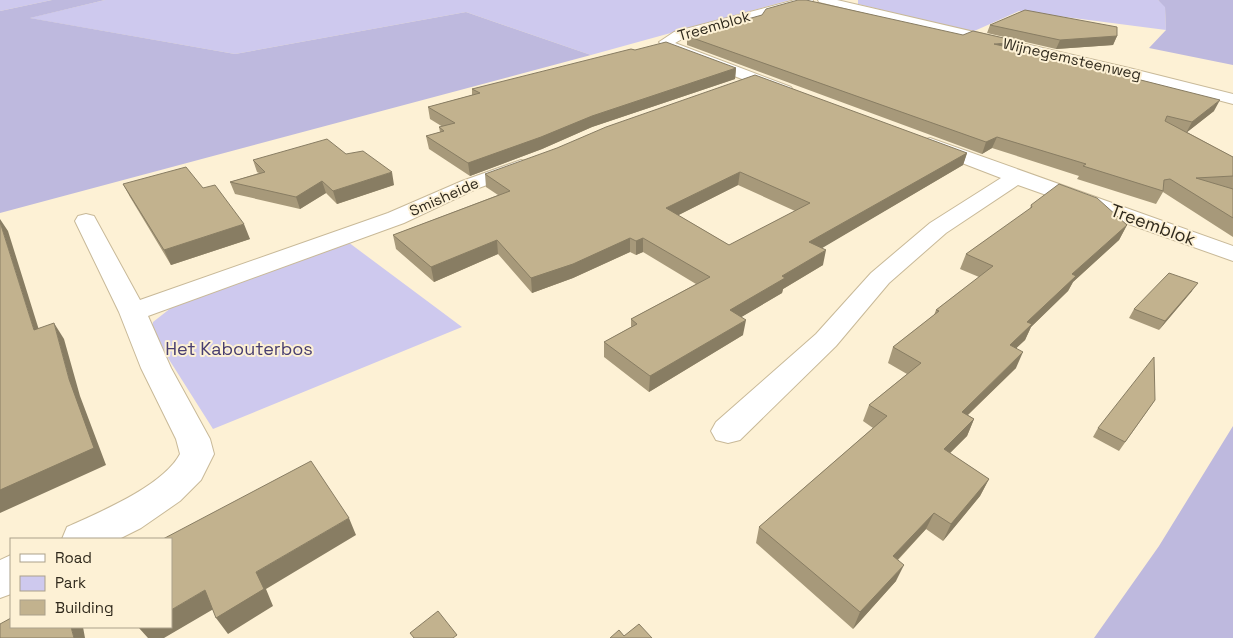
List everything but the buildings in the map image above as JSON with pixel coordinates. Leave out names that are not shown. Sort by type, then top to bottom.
[{"type":"street","name":"Treemblok","points":[[800,96],[673,48],[666,42],[679,35],[808,0]]},
{"type":"street","name":"Wijnegemsteenweg","points":[[823,0],[1129,72],[1233,99]]},
{"type":"street","points":[[726,89],[754,79]]},
{"type":"street","name":"Treemblok","points":[[915,138],[1016,177],[1233,254]]},
{"type":"street","name":"Smisheide","points":[[133,312],[396,218],[469,185],[541,158]]},
{"type":"street","points":[[728,431],[826,340],[880,278],[938,228],[1016,177]]},
{"type":"street","points":[[83,538],[128,517],[167,491],[189,470],[197,454],[194,439],[156,368],[133,312],[86,221]]},
{"type":"green space","points":[[0,0],[52,0],[0,11]]},
{"type":"green space","points":[[105,0],[790,0],[591,55],[466,12],[235,54],[29,18]]},
{"type":"green space","points":[[858,0],[1158,0],[1165,6],[1166,30],[1019,11],[972,32],[858,4]]},
{"type":"green space","name":"Het Kabouterbos","points":[[348,242],[462,327],[213,429],[151,331],[153,322],[176,304]]},
{"type":"shaded area","points":[[52,0],[105,0],[30,18],[235,54],[466,12],[591,55],[0,213],[0,11]]},
{"type":"shaded area","points":[[1158,0],[1233,0],[1233,65],[1149,48],[1166,30],[1165,7]]},
{"type":"shaded area","points":[[1233,426],[1233,638],[1094,638],[1159,546]]}]
